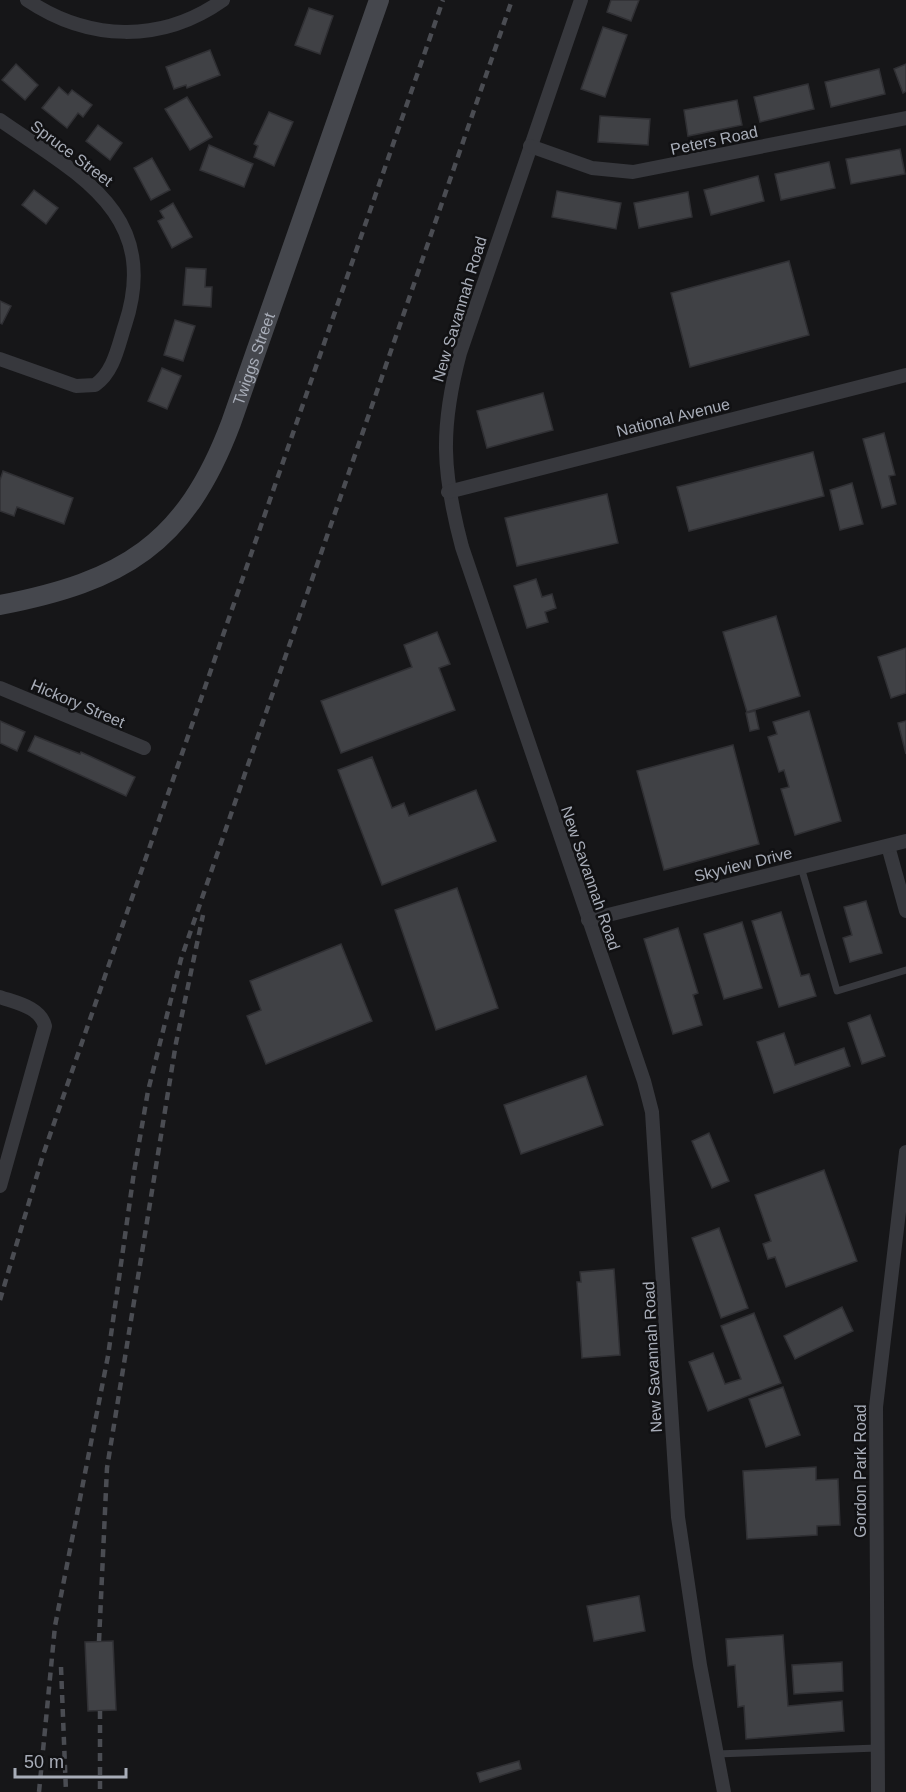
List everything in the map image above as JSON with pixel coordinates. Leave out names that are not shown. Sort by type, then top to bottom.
[{"type":"main road","name":"Twiggs Street","points":[[0,605],[63,591],[113,571],[162,536],[196,497],[215,465],[231,423],[379,0]]},
{"type":"street","points":[[27,0],[61,20],[98,32],[115,34],[148,32],[180,22],[223,0]]},
{"type":"street","name":"New Savannah Road","points":[[581,0],[476,302],[452,382],[445,429],[448,492],[462,547],[644,1081],[652,1112],[679,1526],[688,1594],[724,1792]]},
{"type":"street","name":"Peters Road","points":[[530,146],[592,168],[633,172],[906,118]]},
{"type":"street","name":"Spruce Street","points":[[0,120],[96,189],[112,207],[126,234],[133,265],[132,299],[110,368],[95,385],[76,386],[0,359]]},
{"type":"street","name":"National Avenue","points":[[448,492],[906,375]]},
{"type":"street","name":"Hickory Street","points":[[0,688],[144,748]]},
{"type":"street","name":"Skyview Drive","points":[[588,920],[906,841]]},
{"type":"street","points":[[888,846],[906,911]]},
{"type":"street","points":[[0,997],[28,1007],[42,1016],[45,1033],[0,1186]]},
{"type":"street","name":"Gordon Park Road","points":[[878,1792],[876,1407],[906,1152]]},
{"type":"lane","points":[[801,867],[837,992],[906,970]]},
{"type":"lane","points":[[717,1754],[878,1748]]},
{"type":"building","points":[[611,0],[639,0],[631,21],[607,12]]},
{"type":"building","points":[[309,8],[333,16],[320,54],[295,45]]},
{"type":"building","points":[[603,27],[627,35],[605,97],[581,89]]},
{"type":"building","points":[[210,50],[220,75],[187,88],[186,85],[174,89],[166,67]]},
{"type":"building","points":[[16,64],[38,85],[25,100],[2,80]]},
{"type":"building","points":[[906,64],[906,91],[903,93],[894,69]]},
{"type":"building","points":[[879,69],[885,94],[831,107],[825,82]]},
{"type":"building","points":[[808,84],[814,109],[760,122],[754,97]]},
{"type":"building","points":[[59,87],[68,95],[72,90],[92,105],[83,117],[78,113],[67,128],[42,108]]},
{"type":"building","points":[[187,97],[212,137],[190,150],[165,109]]},
{"type":"building","points":[[737,100],[742,125],[688,136],[684,110]]},
{"type":"building","points":[[269,112],[293,122],[274,166],[254,157],[258,146],[254,144]]},
{"type":"building","points":[[600,116],[650,119],[648,145],[598,142]]},
{"type":"building","points":[[98,125],[122,143],[110,160],[86,141]]},
{"type":"building","points":[[209,145],[253,164],[244,187],[200,170]]},
{"type":"building","points":[[900,149],[905,174],[851,184],[846,159]]},
{"type":"building","points":[[152,158],[170,190],[151,200],[134,168]]},
{"type":"building","points":[[829,162],[835,188],[781,200],[775,174]]},
{"type":"building","points":[[758,176],[764,201],[711,215],[704,190]]},
{"type":"building","points":[[34,190],[58,208],[46,224],[22,205]]},
{"type":"building","points":[[557,191],[621,203],[616,229],[552,217]]},
{"type":"building","points":[[688,192],[692,217],[639,228],[634,203]]},
{"type":"building","points":[[173,203],[192,237],[172,248],[158,221],[164,218],[160,211]]},
{"type":"building","points":[[789,261],[809,335],[690,367],[671,293]]},
{"type":"building","points":[[186,268],[206,269],[205,287],[212,287],[211,307],[183,305]]},
{"type":"building","points":[[0,301],[11,306],[2,324],[0,323]]},
{"type":"building","points":[[175,320],[195,326],[183,361],[164,355]]},
{"type":"building","points":[[162,368],[181,376],[167,409],[148,401]]},
{"type":"building","points":[[543,393],[553,430],[487,448],[477,411]]},
{"type":"building","points":[[884,433],[895,475],[889,476],[896,504],[882,508],[863,439]]},
{"type":"building","points":[[813,452],[824,496],[689,531],[677,487]]},
{"type":"building","points":[[3,471],[73,498],[64,524],[17,507],[14,516],[0,511],[0,480]]},
{"type":"building","points":[[852,483],[863,524],[840,530],[830,490]]},
{"type":"building","points":[[607,494],[618,543],[517,566],[505,518]]},
{"type":"building","points":[[536,579],[542,597],[552,594],[556,608],[545,612],[548,622],[527,628],[514,586]]},
{"type":"building","points":[[776,616],[800,696],[747,712],[723,632]]},
{"type":"building","points":[[437,632],[450,664],[439,668],[455,710],[341,753],[321,701],[412,667],[404,645]]},
{"type":"building","points":[[906,648],[906,693],[891,698],[878,657]]},
{"type":"building","points":[[755,711],[759,729],[750,731],[746,713]]},
{"type":"building","points":[[809,711],[841,821],[795,835],[781,789],[789,787],[784,770],[779,772],[768,737],[777,734],[773,722]]},
{"type":"building","points":[[0,721],[25,732],[17,751],[0,743]]},
{"type":"building","points":[[906,721],[906,754],[898,723]]},
{"type":"building","points":[[35,736],[80,754],[81,752],[135,777],[126,796],[28,751]]},
{"type":"building","points":[[733,745],[759,844],[664,870],[637,771]]},
{"type":"building","points":[[372,757],[392,808],[404,803],[409,816],[476,790],[496,841],[382,885],[338,770]]},
{"type":"building","points":[[457,888],[498,1008],[436,1030],[395,910]]},
{"type":"building","points":[[866,901],[882,953],[850,962],[843,938],[852,935],[844,907]]},
{"type":"building","points":[[781,912],[801,976],[809,974],[816,996],[779,1007],[752,921]]},
{"type":"building","points":[[742,922],[762,988],[724,999],[704,934]]},
{"type":"building","points":[[678,928],[698,993],[693,995],[702,1025],[673,1034],[644,939]]},
{"type":"building","points":[[341,944],[372,1021],[266,1064],[247,1016],[261,1010],[250,981]]},
{"type":"building","points":[[870,1015],[885,1056],[862,1064],[848,1023]]},
{"type":"building","points":[[784,1033],[795,1065],[844,1048],[850,1066],[774,1093],[757,1042]]},
{"type":"building","points":[[586,1076],[603,1125],[521,1154],[504,1105]]},
{"type":"building","points":[[709,1133],[729,1181],[712,1188],[692,1141]]},
{"type":"building","points":[[824,1170],[857,1261],[786,1287],[775,1257],[768,1259],[763,1244],[771,1241],[755,1195]]},
{"type":"building","points":[[719,1228],[748,1308],[721,1318],[692,1238]]},
{"type":"building","points":[[614,1269],[620,1355],[582,1358],[577,1282],[581,1282],[580,1272]]},
{"type":"building","points":[[842,1307],[853,1331],[795,1359],[784,1336]]},
{"type":"building","points":[[754,1313],[781,1383],[708,1411],[689,1362],[713,1353],[725,1384],[741,1379],[721,1326]]},
{"type":"building","points":[[783,1387],[800,1435],[766,1447],[749,1399]]},
{"type":"building","points":[[816,1467],[816,1480],[838,1479],[840,1525],[817,1526],[817,1535],[747,1539],[743,1471]]},
{"type":"building","points":[[639,1596],[645,1631],[594,1641],[587,1606]]},
{"type":"building","points":[[783,1635],[788,1706],[842,1701],[844,1731],[746,1739],[744,1706],[738,1707],[735,1665],[728,1666],[726,1639]]},
{"type":"building","points":[[113,1641],[116,1710],[88,1711],[85,1642]]},
{"type":"building","points":[[842,1662],[843,1691],[794,1694],[792,1665]]},
{"type":"building","points":[[519,1761],[521,1769],[480,1782],[477,1773]]},
{"type":"railway","points":[[0,1300],[43,1155],[443,0]]},
{"type":"railway","points":[[39,1792],[55,1626],[108,1356],[148,1091],[181,959],[512,0]]},
{"type":"railway","points":[[99,1641],[107,1468],[176,1043],[203,915]]},
{"type":"railway","points":[[61,1667],[66,1792]]},
{"type":"railway","points":[[100,1711],[100,1792]]}]
